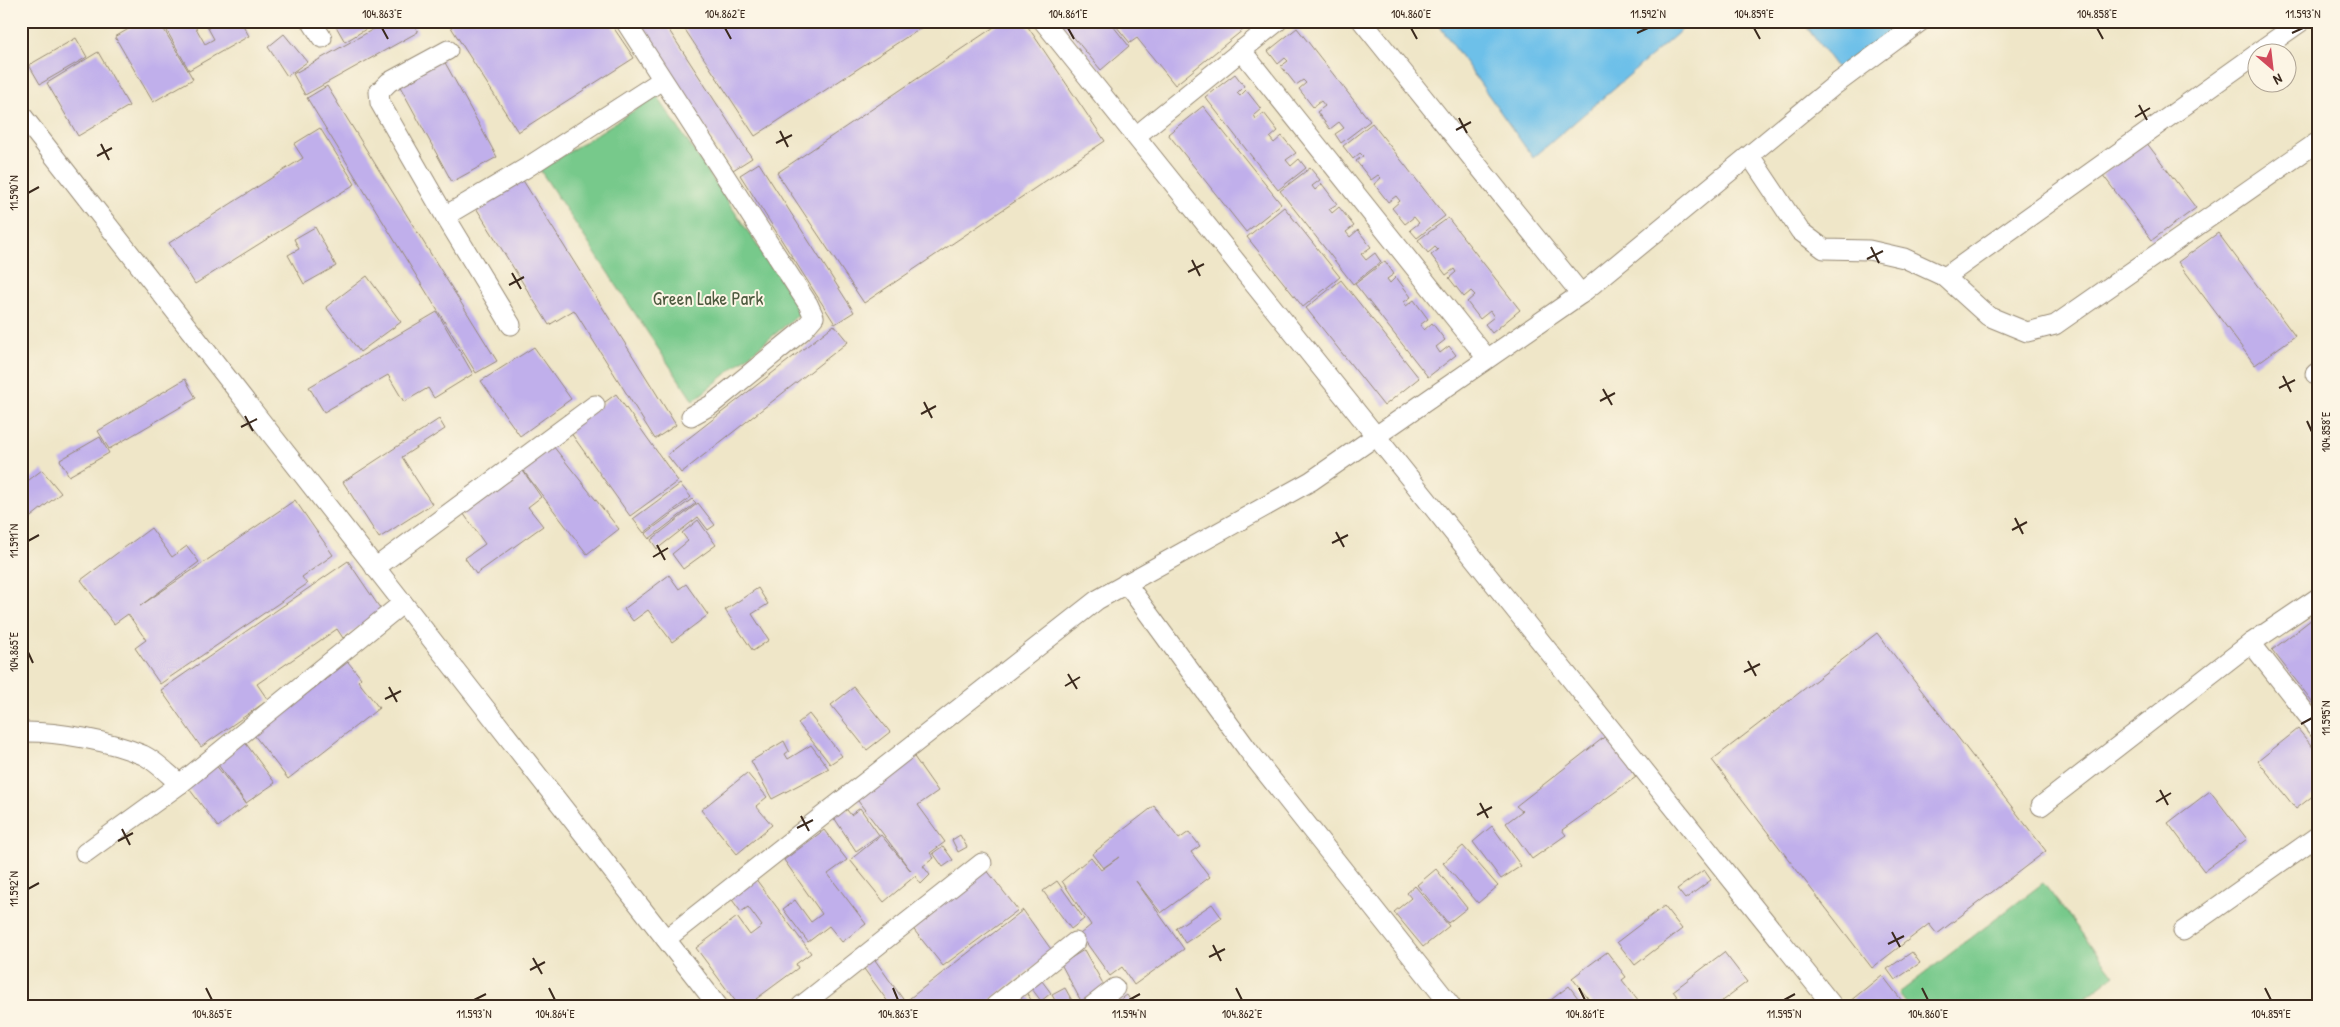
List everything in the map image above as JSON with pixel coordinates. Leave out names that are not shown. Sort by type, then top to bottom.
[{"type":"street","points":[[311,21],[322,38]]},
{"type":"street","points":[[625,21],[808,304],[814,317],[802,331],[719,399],[692,416]]},
{"type":"street","points":[[1042,21],[1833,1006]]},
{"type":"street","points":[[1136,136],[1278,21]]},
{"type":"street","points":[[1362,21],[1581,294]]},
{"type":"street","points":[[666,939],[1098,600],[1311,481],[1486,357],[1581,294],[1836,84],[1921,21]]},
{"type":"street","points":[[2273,42],[2302,21]]},
{"type":"street","points":[[448,50],[388,82],[379,92],[380,103],[511,326]]},
{"type":"street","points":[[1241,50],[1486,357]]},
{"type":"street","points":[[1945,277],[2248,60]]},
{"type":"street","points":[[445,216],[526,168],[662,80]]},
{"type":"street","points":[[21,114],[718,1006]]},
{"type":"street","points":[[1750,156],[1800,231],[1824,249],[1869,250],[1904,258],[1945,277],[1988,316],[2027,332],[2055,325],[2319,141]]},
{"type":"street","points":[[375,568],[595,405]]},
{"type":"street","points":[[1126,583],[1248,750],[1451,1006]]},
{"type":"street","points":[[2041,806],[2252,643],[2319,596]]},
{"type":"street","points":[[85,853],[180,784],[403,603]]},
{"type":"street","points":[[2252,643],[2319,730]]},
{"type":"street","points":[[21,732],[42,732],[81,738],[144,756],[180,784]]},
{"type":"street","points":[[2183,931],[2319,835]]},
{"type":"street","points":[[801,1006],[982,862]]},
{"type":"street","points":[[995,1006],[1075,942]]},
{"type":"street","points":[[1092,1006],[1115,988]]},
{"type":"green space","name":"Green Lake Park","points":[[657,96],[802,312],[693,401],[540,170]]},
{"type":"green space","points":[[2043,883],[2114,975],[2074,1006],[1909,1006],[1899,993]]},
{"type":"water","points":[[1436,21],[1692,21],[1533,158]]},
{"type":"water","points":[[1802,21],[1906,21],[1841,73]]},
{"type":"building","points":[[142,21],[159,21],[193,79],[153,102],[115,37]]},
{"type":"building","points":[[183,21],[192,21],[205,44],[214,39],[204,21],[250,21],[243,25],[249,36],[189,70],[167,31]]},
{"type":"building","points":[[333,21],[379,21],[345,42]]},
{"type":"building","points":[[388,21],[412,21],[418,32],[305,95],[293,74]]},
{"type":"building","points":[[447,21],[609,21],[634,58],[518,132]]},
{"type":"building","points":[[635,21],[663,21],[752,158],[733,170]]},
{"type":"building","points":[[687,21],[931,21],[755,136],[682,25]]},
{"type":"building","points":[[1003,21],[1024,21],[1105,141],[864,303],[777,173]]},
{"type":"building","points":[[1060,21],[1109,21],[1129,46],[1101,70]]},
{"type":"building","points":[[1112,21],[1254,21],[1175,85],[1137,38],[1130,43]]},
{"type":"building","points":[[1297,28],[1370,121],[1341,143],[1335,134],[1344,128],[1339,122],[1330,129],[1317,112],[1325,106],[1321,101],[1313,107],[1299,89],[1306,83],[1303,80],[1296,85],[1281,66],[1288,61],[1285,58],[1278,64],[1268,51]]},
{"type":"building","points":[[284,34],[307,62],[287,76],[268,47]]},
{"type":"building","points":[[76,38],[87,57],[40,84],[29,65]]},
{"type":"building","points":[[98,52],[129,106],[78,136],[47,83]]},
{"type":"building","points":[[442,57],[497,157],[452,182],[397,81]]},
{"type":"building","points":[[1235,74],[1244,86],[1237,93],[1240,96],[1246,90],[1261,109],[1254,115],[1256,119],[1264,113],[1278,131],[1270,138],[1274,143],[1282,136],[1296,153],[1286,160],[1291,166],[1299,159],[1306,168],[1278,190],[1205,97]]},
{"type":"building","points":[[327,86],[497,361],[476,373],[307,98]]},
{"type":"building","points":[[1203,106],[1281,204],[1246,232],[1168,134]]},
{"type":"building","points":[[1372,123],[1445,216],[1417,238],[1410,230],[1419,223],[1414,217],[1405,224],[1392,208],[1400,201],[1396,196],[1388,202],[1374,184],[1381,178],[1378,175],[1371,180],[1356,161],[1363,156],[1360,153],[1353,159],[1343,146]]},
{"type":"building","points":[[320,128],[355,184],[195,284],[169,243],[303,158],[294,144]]},
{"type":"building","points":[[2146,142],[2196,208],[2152,240],[2102,174]]},
{"type":"building","points":[[759,163],[854,312],[835,324],[740,175]]},
{"type":"building","points":[[1310,168],[1320,180],[1312,186],[1315,190],[1322,184],[1337,204],[1329,209],[1332,213],[1339,207],[1354,226],[1346,232],[1350,237],[1358,230],[1371,247],[1361,254],[1366,260],[1375,253],[1381,262],[1353,284],[1280,191]]},
{"type":"building","points":[[519,174],[676,425],[655,439],[574,310],[549,325],[473,203]]},
{"type":"building","points":[[1284,207],[1340,277],[1303,307],[1247,237]]},
{"type":"building","points":[[1448,218],[1520,310],[1492,333],[1485,324],[1494,317],[1490,311],[1480,319],[1467,302],[1475,295],[1471,291],[1464,297],[1449,278],[1456,272],[1454,269],[1446,275],[1431,255],[1438,250],[1435,247],[1428,253],[1418,240]]},
{"type":"building","points":[[315,227],[336,266],[304,284],[288,255],[299,249],[294,239]]},
{"type":"building","points":[[2218,233],[2295,336],[2255,365],[2178,262]]},
{"type":"building","points":[[1385,261],[1394,274],[1387,279],[1390,283],[1396,277],[1411,297],[1404,302],[1406,306],[1414,300],[1428,319],[1420,325],[1424,330],[1432,323],[1445,340],[1436,347],[1440,353],[1449,346],[1456,355],[1428,377],[1355,284]]},
{"type":"building","points":[[367,276],[401,322],[360,352],[326,307]]},
{"type":"building","points":[[1341,280],[1419,378],[1384,406],[1306,308]]},
{"type":"building","points":[[437,312],[473,374],[434,398],[428,388],[404,402],[388,375],[324,412],[309,387]]},
{"type":"building","points":[[834,325],[848,342],[681,473],[667,455]]},
{"type":"building","points":[[534,347],[571,399],[520,436],[481,381]]},
{"type":"building","points":[[185,379],[196,398],[109,449],[98,431]]},
{"type":"building","points":[[616,394],[678,481],[630,516],[568,429]]},
{"type":"building","points":[[439,419],[445,429],[402,457],[432,504],[379,538],[343,482]]},
{"type":"building","points":[[100,437],[109,453],[69,476],[60,460]]},
{"type":"building","points":[[553,446],[619,529],[587,554],[522,469]]},
{"type":"building","points":[[521,468],[541,497],[528,507],[543,526],[476,574],[465,558],[485,544],[461,510]]},
{"type":"building","points":[[42,470],[61,493],[27,520],[21,513],[21,486]]},
{"type":"building","points":[[680,484],[691,497],[644,533],[633,519]]},
{"type":"building","points":[[692,499],[696,503],[649,539],[645,534]]},
{"type":"building","points":[[295,500],[333,555],[302,577],[307,584],[160,684],[135,648],[146,640],[128,614],[114,624],[81,580],[151,528],[172,557],[187,546],[199,562],[140,606]]},
{"type":"building","points":[[698,503],[715,525],[708,530],[698,517],[657,549],[651,540]]},
{"type":"building","points":[[698,520],[716,545],[683,569],[672,554],[688,541],[682,533]]},
{"type":"building","points":[[348,561],[382,611],[343,638],[337,629],[257,684],[268,700],[201,747],[161,690]]},
{"type":"building","points":[[669,575],[679,589],[686,584],[708,615],[672,642],[648,610],[633,621],[624,609]]},
{"type":"building","points":[[758,588],[768,604],[752,614],[769,640],[753,651],[725,610]]},
{"type":"building","points":[[2312,619],[2319,628],[2319,710],[2272,650]]},
{"type":"building","points":[[1877,633],[2046,851],[1937,934],[1929,924],[1872,968],[1712,760]]},
{"type":"building","points":[[348,662],[361,678],[358,681],[379,708],[288,779],[254,735]]},
{"type":"building","points":[[854,687],[890,732],[867,750],[831,705]]},
{"type":"building","points":[[809,714],[842,756],[830,764],[798,723]]},
{"type":"building","points":[[2298,729],[2319,755],[2319,791],[2296,809],[2258,761]]},
{"type":"building","points":[[1607,735],[1636,777],[1562,830],[1566,835],[1532,859],[1506,823],[1522,811],[1516,806]]},
{"type":"building","points":[[244,741],[275,783],[246,803],[216,762]]},
{"type":"building","points":[[784,741],[789,751],[785,754],[788,759],[811,745],[829,769],[772,799],[751,761]]},
{"type":"building","points":[[912,754],[938,791],[918,805],[945,842],[930,853],[934,858],[923,866],[930,875],[921,884],[915,876],[884,902],[850,860],[881,835],[911,871],[855,797]]},
{"type":"building","points":[[215,764],[247,805],[218,827],[187,786]]},
{"type":"building","points":[[747,773],[767,797],[756,806],[772,825],[737,854],[701,810]]},
{"type":"building","points":[[2210,791],[2247,839],[2204,871],[2168,823]]},
{"type":"building","points":[[843,805],[851,815],[860,808],[879,835],[856,851],[831,813]]},
{"type":"building","points":[[1154,806],[1179,839],[1189,832],[1200,846],[1191,852],[1210,877],[1161,913],[1136,881],[1184,949],[1134,985],[1122,967],[1110,976],[1080,934],[1091,925],[1062,881],[1091,857],[1101,870],[1119,857],[1103,868],[1092,854]]},
{"type":"building","points":[[1492,826],[1521,866],[1501,879],[1473,842]]},
{"type":"building","points":[[824,830],[847,860],[828,874],[866,924],[842,942],[829,926],[808,942],[783,909],[795,900],[811,922],[822,914],[784,860]]},
{"type":"building","points":[[960,835],[967,847],[958,852],[952,840]]},
{"type":"building","points":[[943,846],[953,860],[943,867],[933,853]]},
{"type":"building","points":[[1463,846],[1498,886],[1478,903],[1443,863]]},
{"type":"building","points":[[986,869],[1018,910],[943,966],[910,925]]},
{"type":"building","points":[[1436,869],[1467,908],[1448,923],[1417,885]]},
{"type":"building","points":[[1704,870],[1711,880],[1685,899],[1677,889]]},
{"type":"building","points":[[752,874],[811,953],[796,964],[798,968],[756,999],[761,1006],[739,1006],[696,948],[737,917],[750,935],[762,926],[748,907],[741,912],[727,893]]},
{"type":"building","points":[[1057,881],[1084,919],[1071,929],[1043,891]]},
{"type":"building","points":[[1415,886],[1449,926],[1423,947],[1394,912],[1411,898],[1407,893]]},
{"type":"building","points":[[1212,904],[1222,918],[1185,943],[1176,928]]},
{"type":"building","points":[[1664,906],[1682,929],[1635,965],[1617,942]]},
{"type":"building","points":[[1023,910],[1053,952],[982,1006],[908,1006],[905,1002]]},
{"type":"building","points":[[1084,950],[1105,987],[1081,1001],[1061,964]]},
{"type":"building","points":[[1607,952],[1626,977],[1622,980],[1642,1006],[1594,1006],[1572,978]]},
{"type":"building","points":[[1724,952],[1747,982],[1715,1006],[1684,1006],[1673,991]]},
{"type":"building","points":[[1912,952],[1920,963],[1895,980],[1887,969]]},
{"type":"building","points":[[870,953],[905,1002],[901,1006],[891,1006],[859,962]]},
{"type":"building","points":[[1882,975],[1906,1006],[1852,1006],[1849,1002]]},
{"type":"building","points":[[1042,981],[1051,993],[1041,1001],[1032,989]]},
{"type":"building","points":[[1569,986],[1584,1006],[1543,1006]]},
{"type":"building","points":[[1065,988],[1075,1006],[1058,1006],[1052,995]]},
{"type":"building","points":[[1026,992],[1035,1006],[1023,1006],[1018,998]]},
{"type":"building","points":[[1127,995],[1134,1006],[1111,1006]]}]
